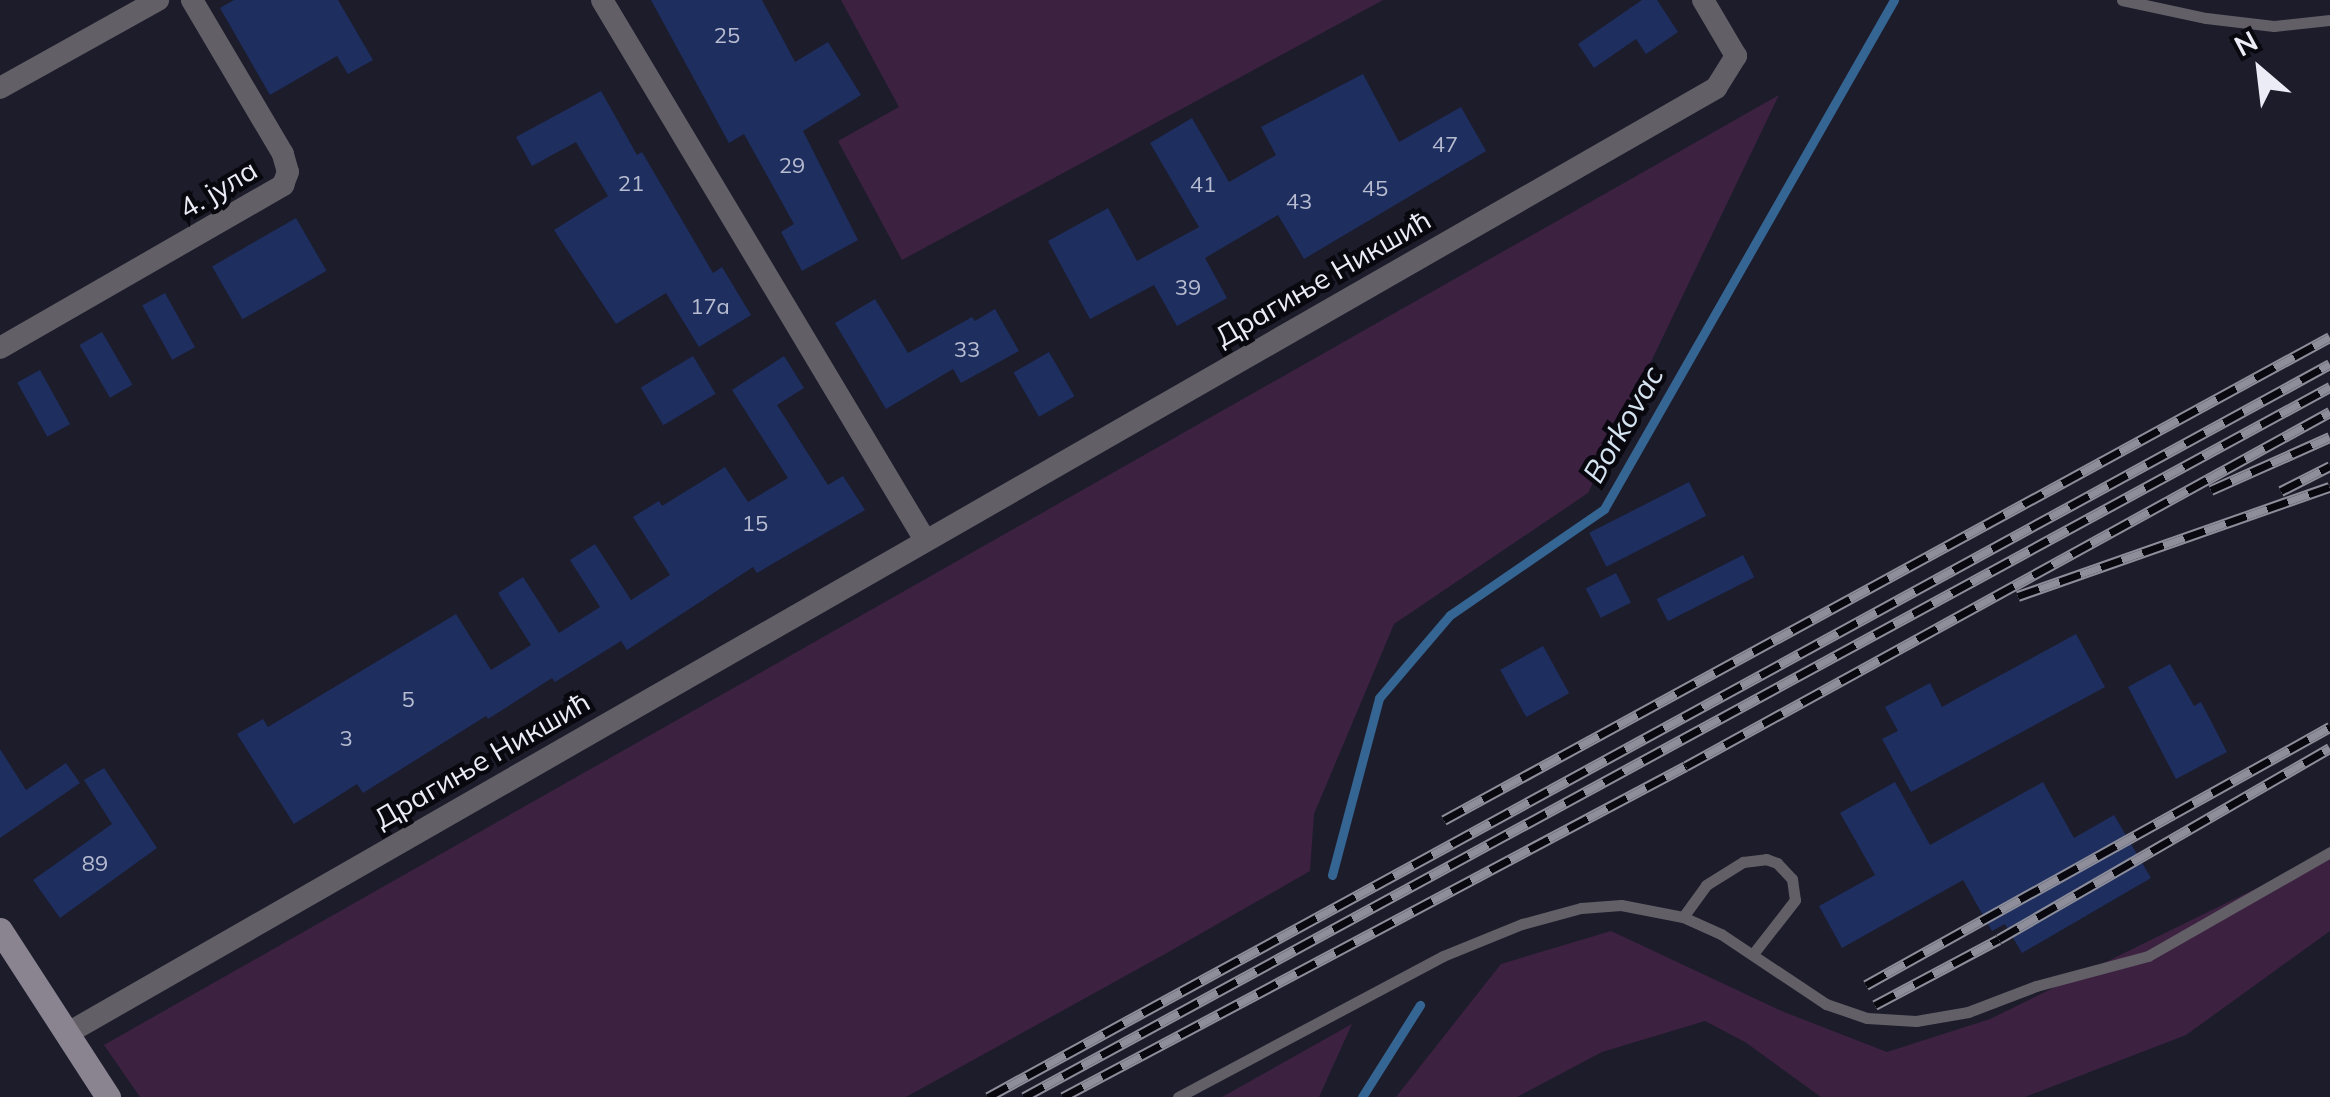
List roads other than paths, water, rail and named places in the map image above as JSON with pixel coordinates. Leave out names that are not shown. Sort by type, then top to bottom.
[{"type":"street","points":[[0,88],[158,0]]},
{"type":"street","name":"4. јула","points":[[0,348],[283,184],[288,172],[283,154],[192,0]]},
{"type":"street","points":[[602,0],[926,540]]},
{"type":"street","name":"Драгиње Никшић","points":[[68,1033],[1716,88],[1736,56],[1703,0]]},
{"type":"street","points":[[0,930],[108,1097]]},
{"type":"lane","points":[[2122,0],[2206,18],[2274,26],[2330,20]]},
{"type":"lane","points":[[1178,1097],[1443,956],[1522,924],[1601,905],[1641,907],[1683,917],[1753,954],[1802,991],[1846,1012],[1889,1022],[1942,1018],[2036,986],[2148,956],[2330,852]]},
{"type":"lane","points":[[1683,917],[1706,886],[1743,862],[1766,859],[1777,863],[1792,880],[1795,900],[1753,954]]},
{"type":"waterway","name":"Borkovac","points":[[1332,875],[1379,698],[1450,615],[1604,509],[1894,0]]},
{"type":"waterway","name":"Borkovac","points":[[1362,1097],[1420,1005]]},
{"type":"railway","points":[[1444,820],[2330,337]]},
{"type":"railway","points":[[988,1097],[2330,364]]},
{"type":"railway","points":[[1024,1097],[2330,387]]},
{"type":"railway","points":[[1063,1097],[1686,766],[2330,412]]},
{"type":"railway","points":[[2211,490],[2330,437]]},
{"type":"railway","points":[[2281,491],[2330,466]]},
{"type":"railway","points":[[2018,596],[2330,487]]},
{"type":"railway","points":[[1866,985],[2330,727]]},
{"type":"railway","points":[[1875,1005],[1999,939],[2330,748]]}]
